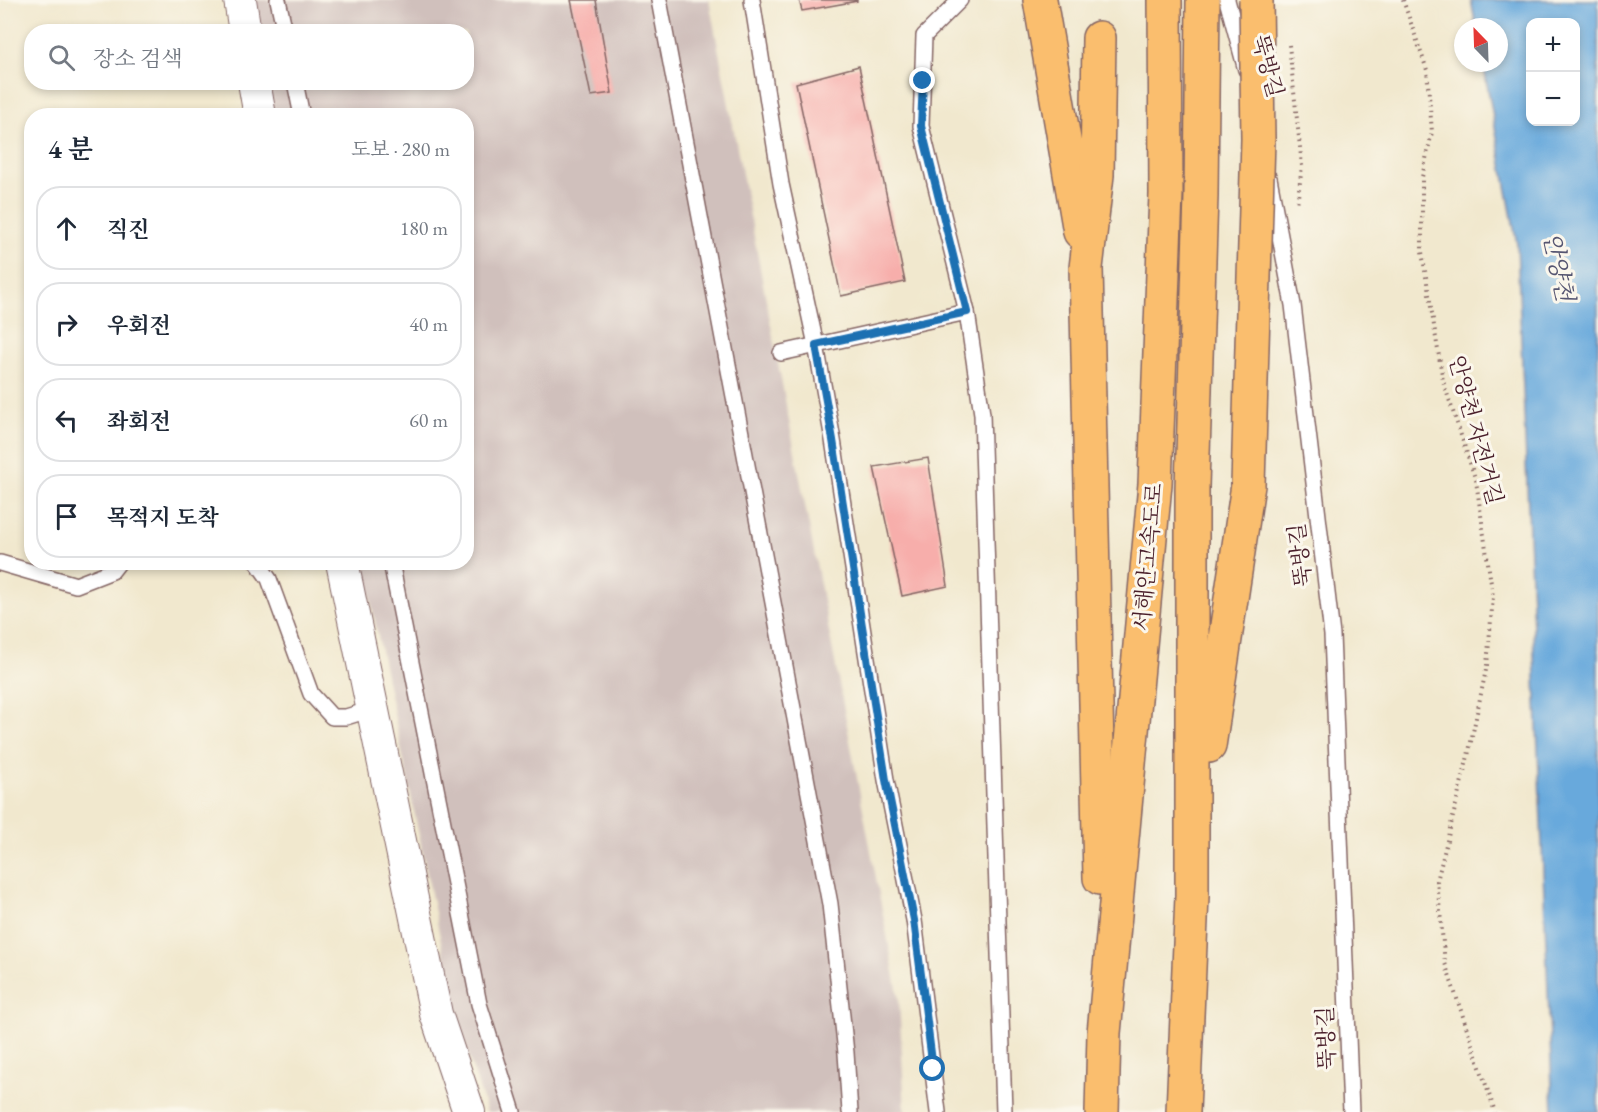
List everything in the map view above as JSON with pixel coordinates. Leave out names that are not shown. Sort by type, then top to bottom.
[{"type":"highway","points":[[1040,0],[1086,268]]},
{"type":"highway","name":"서해안고속도로","points":[[1102,1112],[1104,1033],[1155,484],[1166,194],[1165,0]]},
{"type":"highway","name":"서해안고속도로","points":[[1183,1112],[1192,896],[1192,487],[1201,196],[1203,0]]},
{"type":"highway","points":[[1192,896],[1214,708],[1248,485],[1258,139],[1256,0]]},
{"type":"highway","points":[[1099,38],[1096,175],[1086,268],[1104,1033]]},
{"type":"street","points":[[240,0],[244,24]]},
{"type":"street","points":[[255,90],[259,108]]},
{"type":"street","points":[[344,570],[436,1014],[469,1112]]},
{"type":"lane","points":[[278,0],[283,24]]},
{"type":"lane","points":[[659,0],[830,904],[850,1112]]},
{"type":"lane","points":[[752,0],[781,184],[816,345],[833,440],[886,780],[914,920],[938,1112]]},
{"type":"lane","points":[[960,0],[924,36],[921,126],[967,312],[982,414],[1004,1112]]},
{"type":"lane","name":"뚝방길","points":[[1227,0],[1257,112],[1293,304],[1332,635],[1351,1112]]},
{"type":"lane","points":[[297,90],[300,108]]},
{"type":"lane","points":[[781,353],[967,312]]},
{"type":"lane","points":[[0,563],[24,570]]},
{"type":"lane","points":[[24,570],[76,585],[113,570]]},
{"type":"lane","points":[[263,570],[269,579],[311,694],[332,717],[346,717],[372,709]]},
{"type":"lane","points":[[393,570],[479,1004],[513,1112]]},
{"type":"path","name":"안양천 자전거길","points":[[1402,0],[1427,70],[1432,132],[1422,177],[1422,252],[1443,381],[1476,481],[1493,597],[1487,665],[1468,756],[1437,881],[1445,963],[1495,1112]]},
{"type":"path","points":[[1287,36],[1302,166],[1296,210]]},
{"type":"shaded area","points":[[246,0],[709,0],[899,999],[905,1112],[487,1112],[458,1024],[364,570],[474,570],[474,108],[268,108],[265,90],[474,90],[474,24],[251,24]]},
{"type":"water","name":"안양천","points":[[1471,0],[1598,0],[1598,1112],[1553,1112],[1517,244],[1485,72],[1508,72],[1508,18],[1474,18]]},
{"type":"building","points":[[571,0],[596,0],[612,93],[591,96]]},
{"type":"building","points":[[799,0],[857,0],[857,1],[802,11]]},
{"type":"building","points":[[859,66],[905,282],[841,296],[796,83]]},
{"type":"building","points":[[928,458],[948,586],[902,596],[874,467]]},
{"type":"route","points":[[923,81],[921,126],[967,312],[816,345],[886,780],[914,920],[933,1069]]}]
